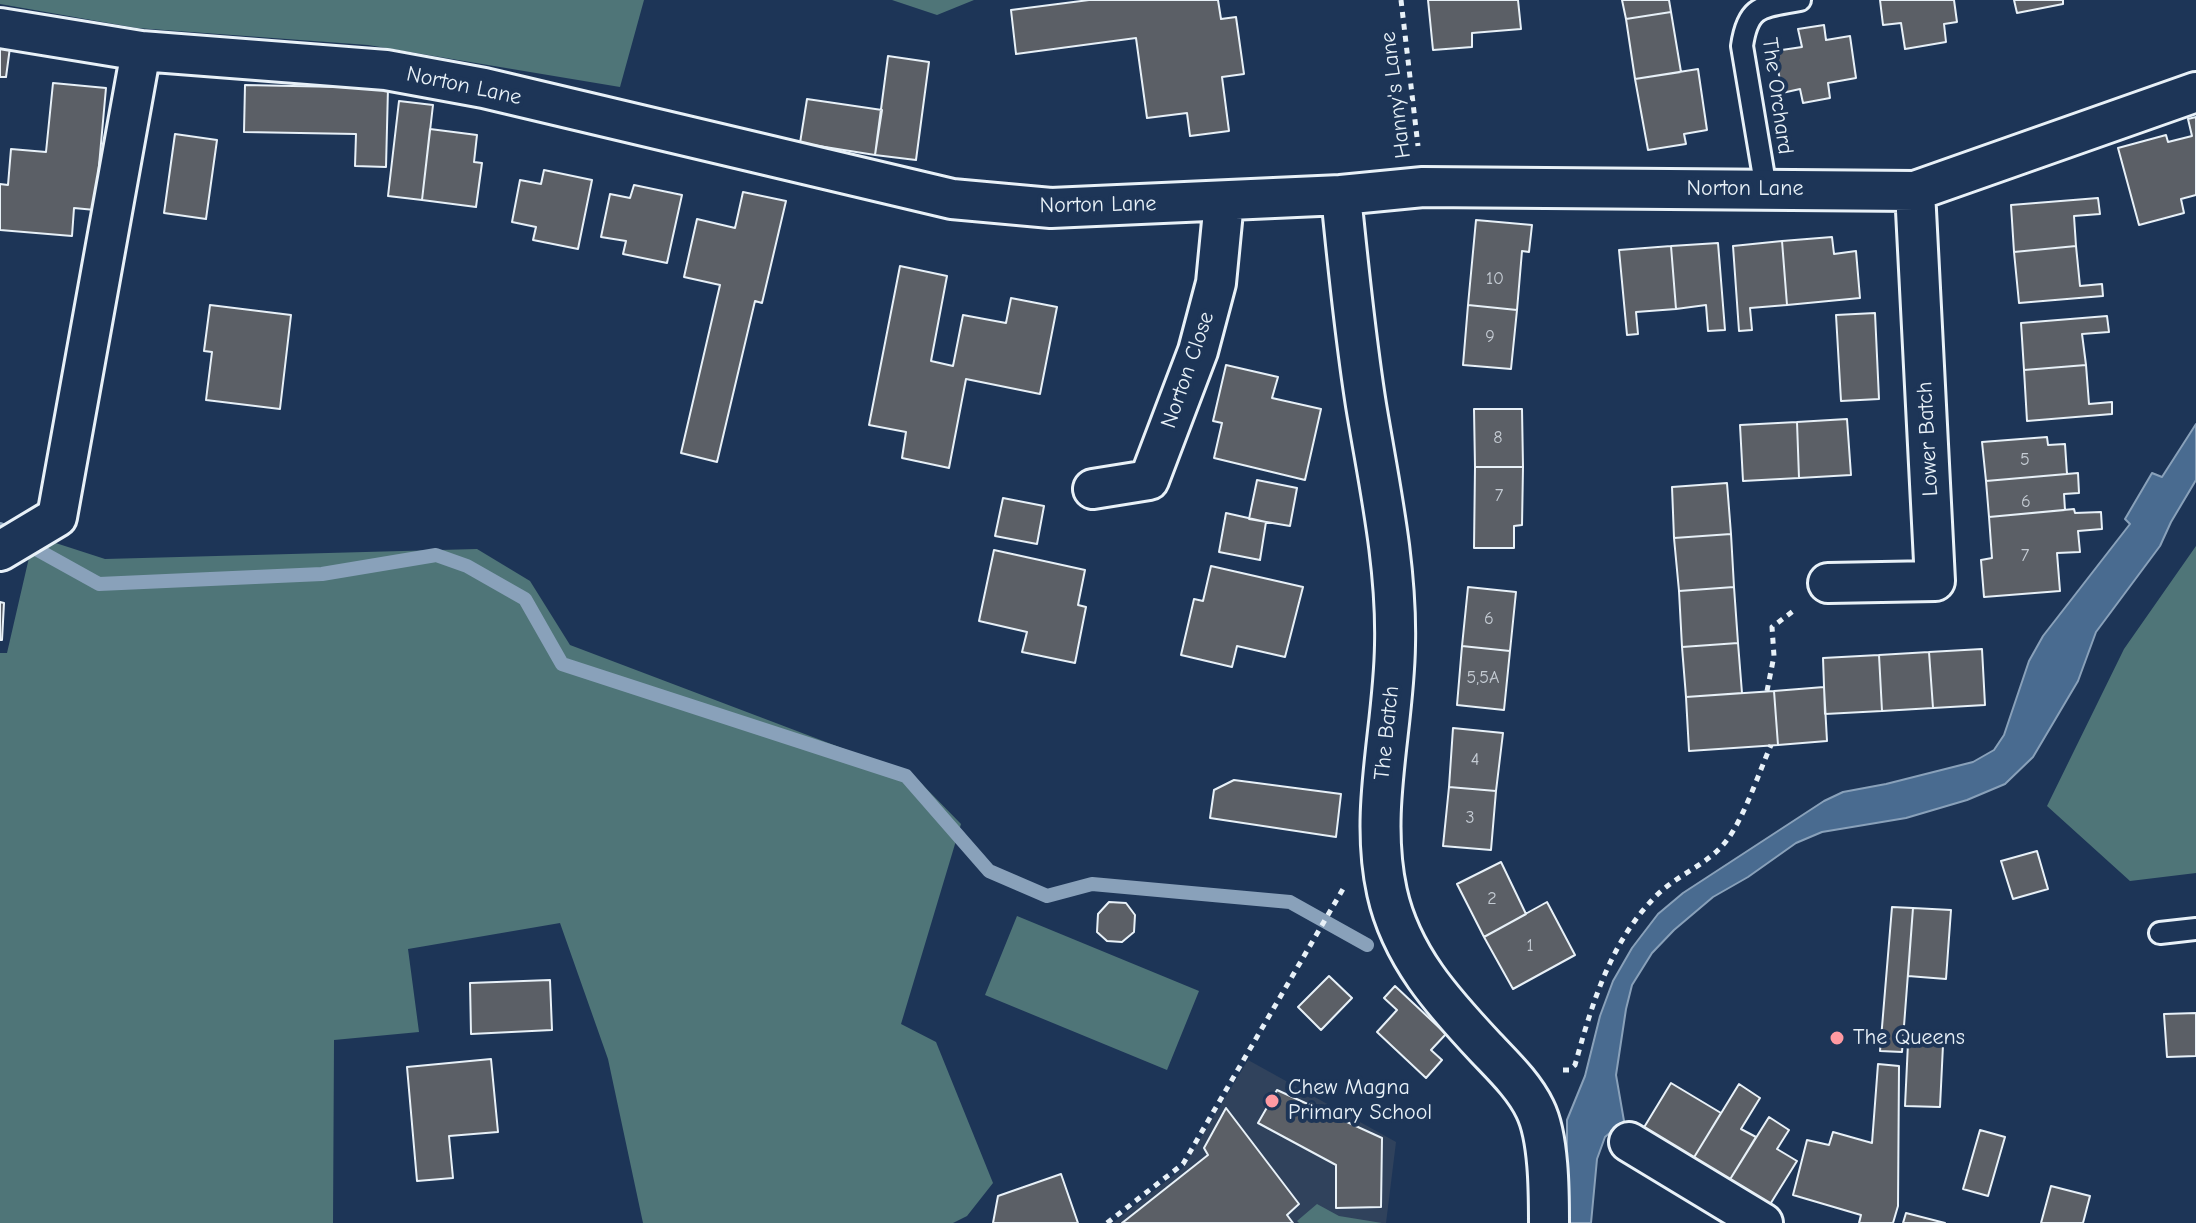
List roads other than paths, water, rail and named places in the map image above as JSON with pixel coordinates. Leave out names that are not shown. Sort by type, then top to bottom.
[{"type":"street","name":"Norton Lane","points":[[0,28],[141,51],[386,70],[484,88],[952,199],[1051,208],[1341,195],[1423,187],[1915,191],[2196,92]]},
{"type":"street","points":[[0,551],[57,517],[141,51]]},
{"type":"street","name":"Lower Batch","points":[[1828,583],[1935,581],[1915,191]]},
{"type":"street","name":"The Batch","points":[[1341,195],[1354,325],[1390,551],[1395,646],[1380,826],[1380,855],[1387,895],[1405,947],[1434,991],[1519,1083],[1536,1111],[1543,1138],[1549,1223]]},
{"type":"street","name":"Norton Close","points":[[1093,489],[1149,480],[1198,351],[1216,283],[1224,201]]},
{"type":"street","points":[[1629,1142],[1763,1223]]},
{"type":"lane","name":"The Orchard","points":[[1766,189],[1742,46],[1744,28],[1751,14],[1770,5],[1800,0]]},
{"type":"lane","points":[[2160,933],[2196,929]]},
{"type":"waterway","points":[[0,529],[99,584],[322,574],[436,555],[467,566],[525,599],[562,664],[906,776],[989,871],[1047,896],[1092,884],[1290,902],[1367,945]]},
{"type":"place","name":"The Queens","points":[[1837,1038]]},
{"type":"place","name":"Chew Magna Primary School","points":[[1272,1101]]}]
